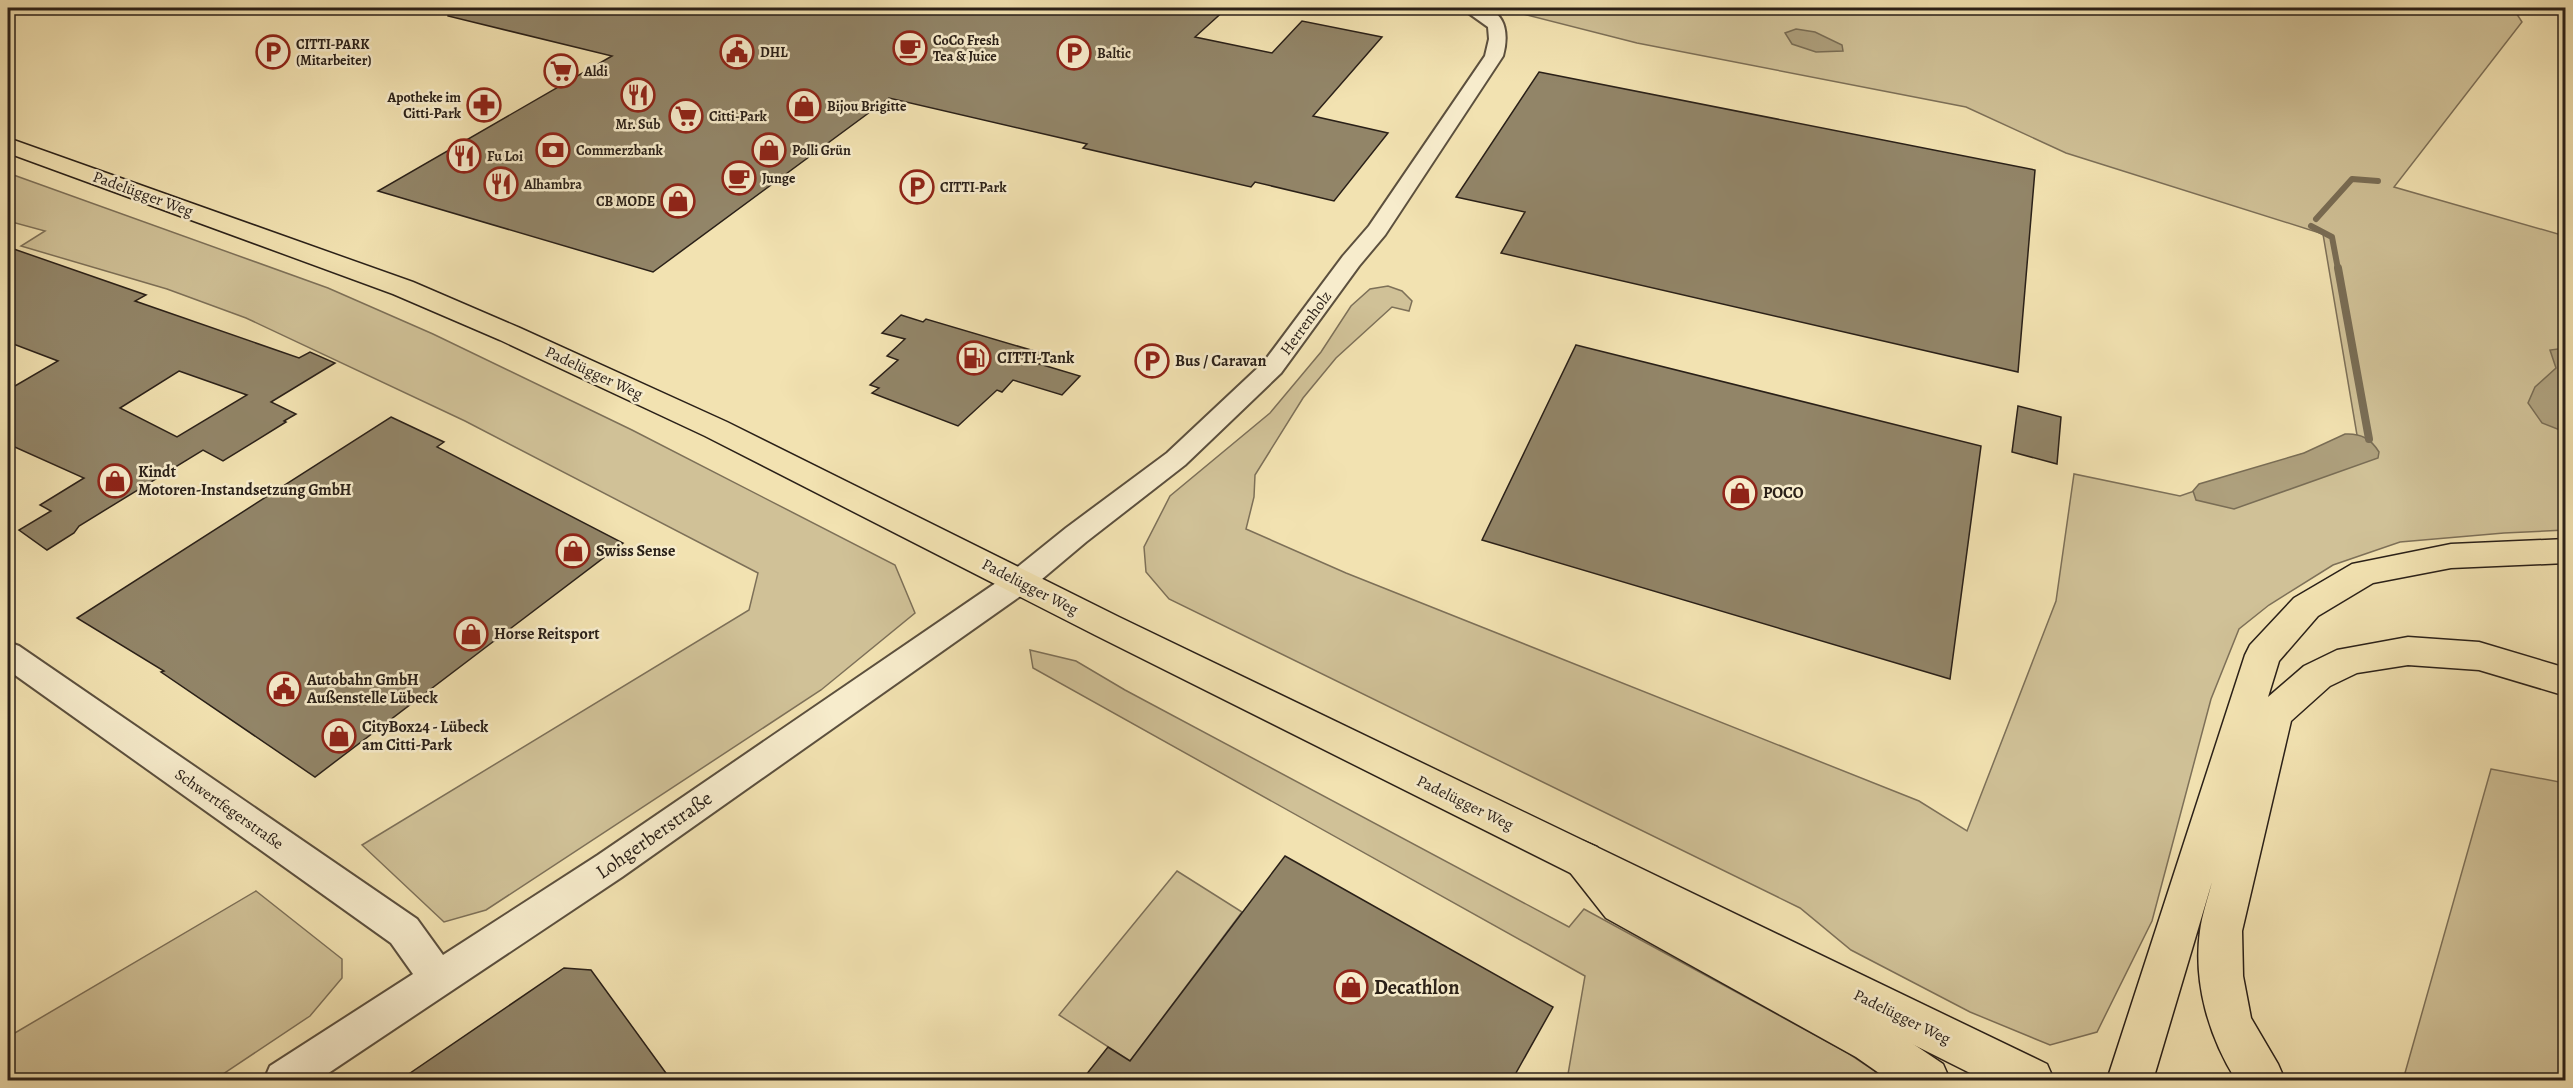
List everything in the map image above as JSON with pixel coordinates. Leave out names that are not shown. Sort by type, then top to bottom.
[{"type":"main road","name":"Padelügger Weg","points":[[8,145],[403,288],[510,334],[716,429],[1526,834],[1583,859],[2031,1080]]},
{"type":"main road","points":[[2130,1080],[2263,655],[2306,607],[2364,573],[2451,556],[2565,551]]},
{"type":"main road","points":[[2262,1080],[2250,1062],[2230,1021],[2221,976],[2221,931],[2274,714],[2317,676],[2350,660],[2408,651],[2479,656],[2565,682]]},
{"type":"main road","points":[[1583,859],[1621,905],[1872,1042],[1927,1080]]},
{"type":"street","name":"Herrenholz","points":[[1019,582],[1076,535],[1176,459],[1272,368],[1351,261],[1377,230],[1494,56],[1500,37],[1496,24],[1473,8]]},
{"type":"street","name":"Lohgerberstraße","points":[[284,1080],[610,866],[1019,582]]},
{"type":"street","name":"Schwertfegerstraße","points":[[8,654],[404,931],[438,978]]},
{"type":"shaded area","points":[[1508,8],[2513,8],[2522,22],[2394,187],[2565,236],[2565,530],[2400,542],[2333,565],[2269,605],[2239,629],[2211,699],[2152,921],[2097,1032],[2050,1045],[1970,1012],[1851,950],[1800,908],[1169,599],[1146,572],[1144,547],[1170,496],[1270,413],[1321,352],[1351,306],[1370,289],[1388,286],[1402,291],[1412,301],[1409,311],[1392,307],[1336,358],[1303,398],[1255,475],[1254,497],[1246,529],[1346,573],[1919,801],[1967,831],[2056,601],[2074,474],[2180,496],[2357,435],[2323,234],[2066,153],[1966,107],[1637,43],[1519,13]]},
{"type":"shaded area","points":[[1796,29],[1815,32],[1842,45],[1843,51],[1816,52],[1792,44],[1785,33]]},
{"type":"shaded area","points":[[8,173],[328,288],[433,334],[632,430],[895,565],[915,613],[821,690],[486,910],[444,922],[362,845],[749,610],[758,573],[465,421],[246,318],[167,289],[21,246],[45,231],[8,221]]},
{"type":"shaded area","points":[[2565,348],[2566,432],[2542,423],[2528,403],[2535,387],[2556,368],[2550,350]]},
{"type":"shaded area","points":[[2345,434],[2361,436],[2369,440],[2379,452],[2378,458],[2234,509],[2196,500],[2193,491],[2199,484],[2304,453]]},
{"type":"shaded area","points":[[1030,650],[1076,661],[1125,690],[1569,927],[1584,909],[1846,1052],[1888,1080],[1567,1080],[1585,976],[1033,668]]},
{"type":"shaded area","points":[[2491,769],[2565,783],[2565,1080],[2403,1080]]},
{"type":"shaded area","points":[[1177,871],[1242,912],[1130,1061],[1059,1015]]},
{"type":"shaded area","points":[[256,891],[342,959],[342,978],[310,1016],[214,1080],[8,1080],[8,1037]]},
{"type":"building","points":[[449,8],[1227,8],[1195,37],[1272,53],[1302,21],[1382,37],[1313,116],[1388,133],[1334,201],[1255,182],[1251,187],[1083,148],[1087,144],[889,98],[653,272],[378,191],[612,56],[448,16]]},
{"type":"building","points":[[1539,72],[2035,170],[2018,372],[1501,253],[1525,212],[1456,197]]},
{"type":"building","points":[[8,247],[146,295],[135,301],[299,358],[310,352],[335,363],[271,402],[296,414],[284,421],[286,422],[223,461],[203,450],[79,526],[74,533],[47,550],[19,530],[51,511],[40,505],[84,478],[8,444],[8,390],[58,361],[8,342]],"holes":[[[179,371],[247,395],[177,437],[120,408]]]},
{"type":"building","points":[[901,315],[923,322],[926,319],[1041,353],[1033,362],[1080,376],[1062,395],[1013,380],[1002,392],[997,390],[958,426],[872,393],[879,388],[870,385],[898,360],[887,356],[905,339],[882,333]]},
{"type":"building","name":"POCO","points":[[1576,345],[1981,446],[1950,679],[1482,540]]},
{"type":"building","points":[[2018,406],[2061,417],[2057,464],[2012,452]]},
{"type":"building","points":[[391,417],[444,442],[437,447],[623,543],[315,777],[161,672],[164,671],[77,618]]},
{"type":"building","name":"Decathlon","points":[[1285,856],[1553,1007],[1512,1080],[1082,1080],[1108,1047],[1130,1061]]},
{"type":"building","points":[[564,968],[591,970],[671,1080],[400,1080]]},
{"type":"waterway","points":[[2316,219],[2352,179],[2378,181]]},
{"type":"waterway","points":[[2311,226],[2332,237],[2338,269]]},
{"type":"waterway","points":[[2338,268],[2369,439]]},
{"type":"place","name":"CoCo Fresh Tea & Juice","points":[[910,48]]},
{"type":"place","name":"CITTI-PARK (Mitarbeiter)","points":[[273,52]]},
{"type":"place","name":"DHL","points":[[737,52]]},
{"type":"place","name":"Baltic","points":[[1074,53]]},
{"type":"place","name":"Aldi","points":[[561,71]]},
{"type":"place","name":"Mr. Sub","points":[[638,95]]},
{"type":"place","name":"Apotheke im Citti-Park","points":[[484,105]]},
{"type":"place","name":"Bijou Brigitte","points":[[804,106]]},
{"type":"place","name":"Citti-Park","points":[[686,116]]},
{"type":"place","name":"Commerzbank","points":[[553,150]]},
{"type":"place","name":"Polli Grün","points":[[769,150]]},
{"type":"place","name":"Fu Loi","points":[[464,156]]},
{"type":"place","name":"Junge","points":[[739,178]]},
{"type":"place","name":"Alhambra","points":[[501,184]]},
{"type":"place","name":"CITTI-Park","points":[[917,187]]},
{"type":"place","name":"CB MODE","points":[[678,201]]},
{"type":"place","name":"CITTI-Tank","points":[[974,358]]},
{"type":"place","name":"Bus / Caravan","points":[[1152,361]]},
{"type":"place","name":"Kindt Motoren-Instandsetzung GmbH","points":[[115,481]]},
{"type":"place","name":"POCO","points":[[1740,493]]},
{"type":"place","name":"Swiss Sense","points":[[573,551]]},
{"type":"place","name":"Horse Reitsport","points":[[471,634]]},
{"type":"place","name":"Autobahn GmbH Außenstelle Lübeck","points":[[284,689]]},
{"type":"place","name":"CityBox24 - Lübeck am Citti-Park","points":[[339,736]]},
{"type":"place","name":"Decathlon","points":[[1351,987]]}]
